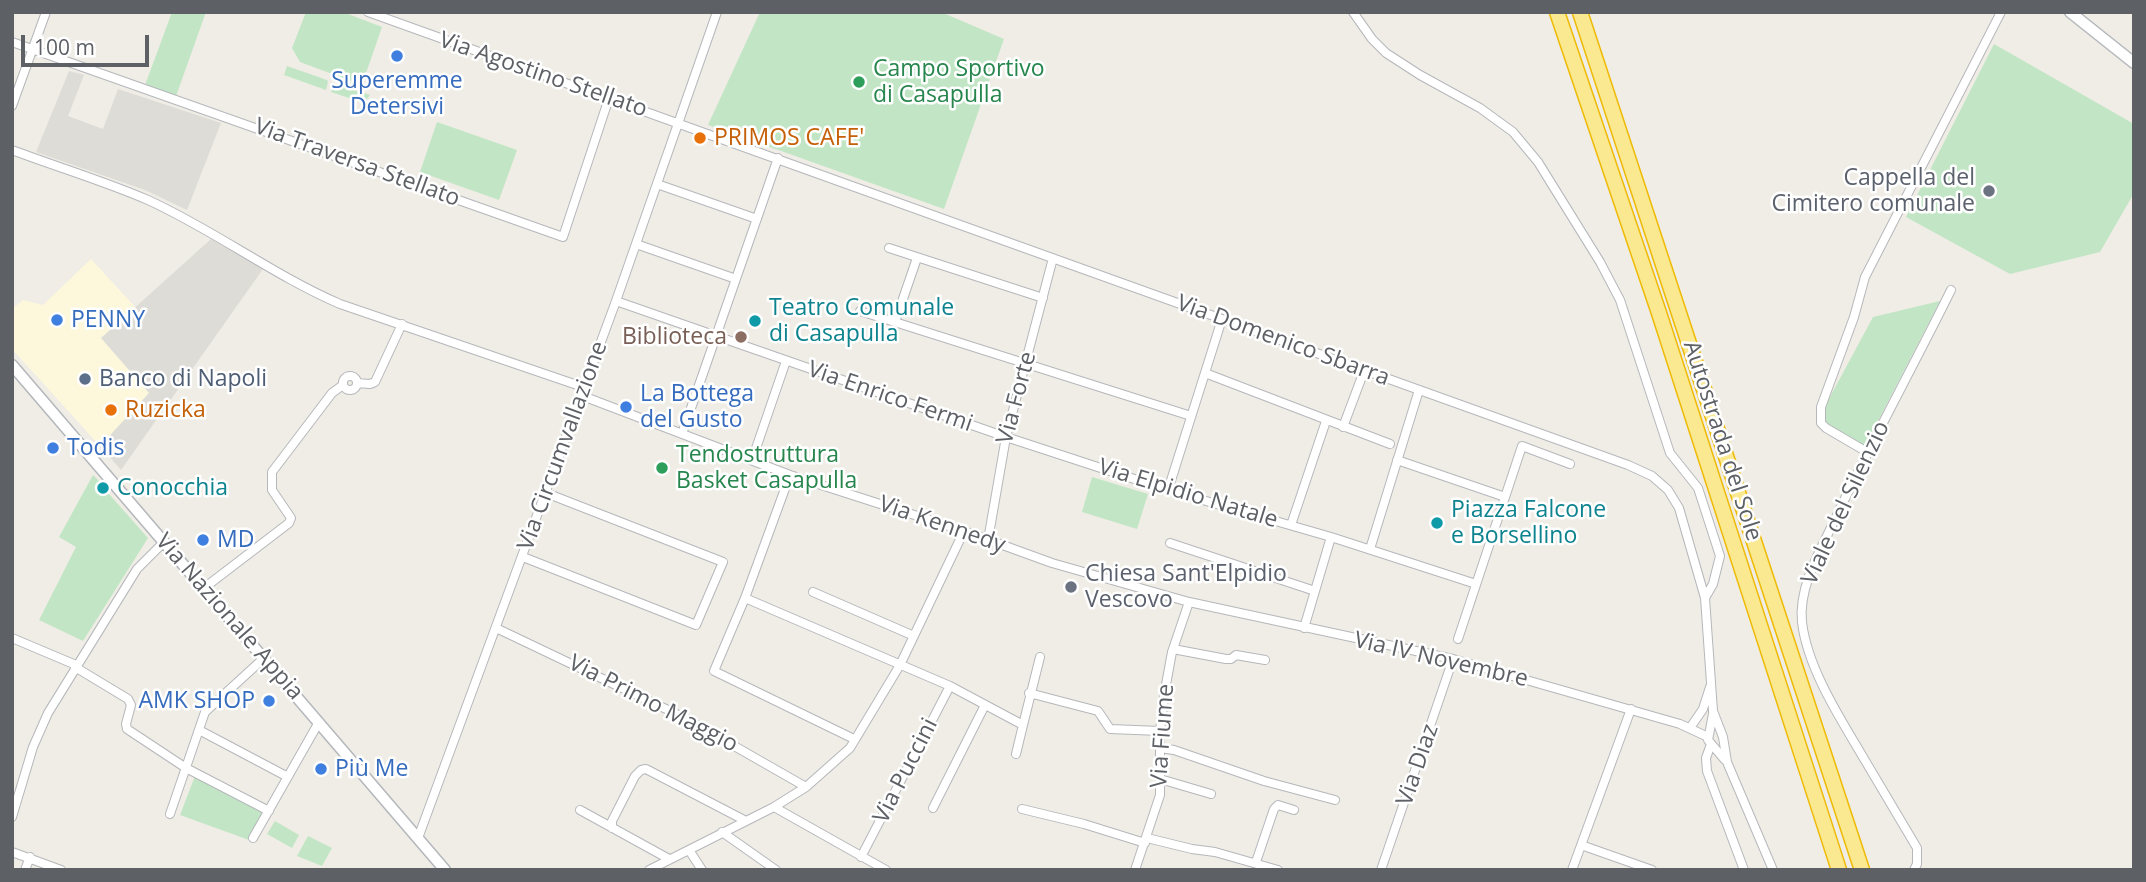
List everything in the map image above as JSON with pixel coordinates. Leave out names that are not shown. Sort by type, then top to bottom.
[{"type":"highway","name":"Autostrada del Sole","points":[[1557,12],[1659,313],[1839,870]]},
{"type":"highway","name":"Autostrada del Sole","points":[[1580,12],[1862,870]]},
{"type":"main road","points":[[2070,12],[2134,62]]},
{"type":"main road","name":"Via Nazionale Appia","points":[[12,365],[418,838],[440,868]]},
{"type":"street","points":[[12,106],[46,12]]},
{"type":"street","name":"Via Circumvallazione","points":[[418,838],[616,301],[717,12]]},
{"type":"street","points":[[1353,12],[1372,39],[1386,53],[1480,108],[1513,132],[1538,162],[1600,262],[1620,300],[1670,453],[1698,488],[1720,556],[1713,584],[1705,598]]},
{"type":"street","points":[[1867,453],[1826,428],[1821,422],[1821,407],[1854,317],[1865,278],[2001,12]]},
{"type":"street","name":"Via Agostino Stellato","points":[[373,13],[679,122]]},
{"type":"street","name":"Via Traversa Stellato","points":[[12,42],[563,237],[609,98]]},
{"type":"street","name":"Via Domenico Sbarra","points":[[679,122],[1653,476],[1668,490],[1679,508],[1705,598],[1713,711],[1706,758],[1707,771],[1744,870]]},
{"type":"street","name":"Via Kennedy","points":[[12,150],[148,200],[239,248],[302,287],[340,304],[402,324],[581,391],[682,434],[790,475],[1052,562],[1189,602]]},
{"type":"street","points":[[682,434],[778,158]]},
{"type":"street","points":[[657,184],[757,219]]},
{"type":"street","points":[[636,244],[736,279]]},
{"type":"street","points":[[889,248],[1043,298]]},
{"type":"street","points":[[895,322],[917,257]]},
{"type":"street","name":"Via Forte","points":[[988,540],[1006,437],[1053,258]]},
{"type":"street","name":"Viale del Silenzio","points":[[1914,870],[1917,848],[1835,710],[1809,649],[1802,623],[1805,592],[1816,560],[1867,453],[1951,290]]},
{"type":"street","name":"Via Enrico Fermi","points":[[616,301],[1006,437]]},
{"type":"street","points":[[860,311],[1191,416]]},
{"type":"street","points":[[1168,490],[1222,319]]},
{"type":"street","points":[[204,588],[289,523],[292,518],[272,490],[272,472],[332,393],[343,385],[343,381],[353,377],[356,383],[375,382],[402,324]]},
{"type":"street","points":[[752,460],[786,361]]},
{"type":"street","points":[[1343,427],[1364,370]]},
{"type":"street","points":[[1205,373],[1390,444]]},
{"type":"street","points":[[1419,390],[1370,549],[1476,584]]},
{"type":"street","points":[[1291,526],[1326,421]]},
{"type":"street","name":"Via Elpidio Natale","points":[[1006,437],[1168,490],[1370,549]]},
{"type":"street","points":[[1458,639],[1522,446],[1570,464]]},
{"type":"street","points":[[1397,460],[1505,497]]},
{"type":"street","points":[[790,475],[715,671],[854,739]]},
{"type":"street","points":[[523,557],[696,625],[723,562],[546,493]]},
{"type":"street","points":[[649,870],[774,807],[806,787],[850,748],[900,666],[964,531]]},
{"type":"street","points":[[1304,628],[1331,537]]},
{"type":"street","points":[[12,817],[33,747],[48,713],[137,569],[164,542]]},
{"type":"street","points":[[1170,543],[1315,591]]},
{"type":"street","points":[[813,592],[914,636]]},
{"type":"street","points":[[745,598],[950,686],[1023,725]]},
{"type":"street","name":"Via IV Novembre","points":[[1189,602],[1453,659],[1630,709],[1690,728],[1710,740]]},
{"type":"street","name":"Via Fiume","points":[[1135,870],[1160,795],[1160,731],[1165,690],[1174,649],[1189,602]]},
{"type":"street","name":"Via Primo Maggio","points":[[496,628],[687,719],[806,787]]},
{"type":"street","points":[[12,638],[76,666],[128,699],[131,705],[126,727],[186,768],[269,811]]},
{"type":"street","points":[[1174,649],[1226,659],[1236,655],[1265,660]]},
{"type":"street","points":[[1016,754],[1040,657]]},
{"type":"street","points":[[170,814],[205,712],[264,658]]},
{"type":"street","name":"Via Diaz","points":[[1381,870],[1453,659]]},
{"type":"street","points":[[1690,728],[1703,709],[1712,682]]},
{"type":"street","name":"Via Puccini","points":[[861,856],[950,686]]},
{"type":"street","points":[[1029,693],[1098,711],[1110,729],[1160,731]]},
{"type":"street","points":[[933,808],[985,705]]},
{"type":"street","points":[[1572,870],[1630,709]]},
{"type":"street","name":"Via Domenico Sbarra","points":[[1713,711],[1722,736]]},
{"type":"street","points":[[253,838],[319,722]]},
{"type":"street","points":[[198,730],[288,777]]},
{"type":"street","points":[[1710,740],[1714,730],[1722,736],[1727,762],[1773,870]]},
{"type":"street","points":[[1710,740],[1721,744],[1722,736]]},
{"type":"street","points":[[1710,740],[1727,762]]},
{"type":"street","points":[[1160,748],[1206,759],[1264,781],[1335,800]]},
{"type":"street","points":[[612,828],[612,821],[635,776],[646,769],[746,821]]},
{"type":"street","points":[[1160,779],[1211,794]]},
{"type":"street","points":[[1256,862],[1274,809],[1278,806],[1294,810]]},
{"type":"street","points":[[774,807],[886,870]]},
{"type":"street","points":[[1023,809],[1146,840],[1256,862],[1278,870]]},
{"type":"street","points":[[580,810],[669,859]]},
{"type":"street","points":[[722,832],[776,870]]},
{"type":"street","points":[[1581,845],[1652,870]]},
{"type":"street","points":[[689,850],[702,870]]},
{"type":"street","points":[[12,852],[61,870]]},
{"type":"street","points":[[24,870],[30,857]]},
{"type":"shaded area","points":[[69,71],[84,75],[68,116],[103,129],[118,89],[221,123],[187,210],[145,190],[36,152]]},
{"type":"shaded area","points":[[211,239],[263,269],[121,470],[100,446],[149,393],[101,338]]},
{"type":"shaded area","points":[[91,259],[136,308],[102,338],[150,394],[100,446],[12,349],[12,309],[23,300],[43,305]]},
{"type":"green space","points":[[172,12],[206,12],[175,99],[144,88]]},
{"type":"green space","points":[[306,12],[343,12],[382,27],[365,76],[358,76],[351,81],[300,62],[292,48]]},
{"type":"green space","name":"Campo Sportivo di Casapulla","points":[[760,12],[941,12],[1004,39],[944,209],[708,125]]},
{"type":"green space","points":[[1994,44],[2134,124],[2134,193],[2100,252],[2010,274],[1906,217]]},
{"type":"green space","points":[[287,66],[327,80],[326,90],[284,75]]},
{"type":"green space","points":[[335,84],[370,95],[364,103],[331,92]]},
{"type":"green space","points":[[437,122],[517,150],[499,200],[420,172]]},
{"type":"green space","points":[[1940,301],[1865,446],[1824,422],[1824,408],[1873,317]]},
{"type":"green space","points":[[93,475],[103,482],[109,494],[148,538],[83,641],[39,620],[76,547],[59,537]]},
{"type":"green space","points":[[1092,477],[1148,494],[1137,529],[1082,512]]},
{"type":"green space","points":[[195,776],[263,813],[249,840],[180,815]]},
{"type":"green space","points":[[275,821],[299,835],[292,848],[267,834]]},
{"type":"green space","points":[[308,836],[332,848],[322,866],[297,856]]},
{"type":"place","name":"Superemme Detersivi","points":[[397,56]]},
{"type":"place","name":"Campo Sportivo di Casapulla","points":[[859,82]]},
{"type":"place","name":"PRIMOS CAFE'","points":[[700,138]]},
{"type":"place","name":"Cappella del Cimitero comunale","points":[[1989,191]]},
{"type":"place","name":"PENNY","points":[[57,320]]},
{"type":"place","name":"Teatro Comunale di Casapulla","points":[[755,321]]},
{"type":"place","name":"Biblioteca","points":[[741,337]]},
{"type":"place","name":"Banco di Napoli","points":[[85,379]]},
{"type":"place","name":"La Bottega del Gusto","points":[[626,407]]},
{"type":"place","name":"Ruzicka","points":[[111,410]]},
{"type":"place","name":"Todis","points":[[53,448]]},
{"type":"place","name":"Tendostruttura Basket Casapulla","points":[[662,468]]},
{"type":"place","name":"Conocchia","points":[[103,488]]},
{"type":"place","name":"Piazza Falcone e Borsellino","points":[[1437,523]]},
{"type":"place","name":"MD","points":[[203,540]]},
{"type":"place","name":"Chiesa Sant'Elpidio Vescovo","points":[[1071,587]]},
{"type":"place","name":"AMK SHOP","points":[[269,701]]},
{"type":"place","name":"Più Me","points":[[321,769]]}]
